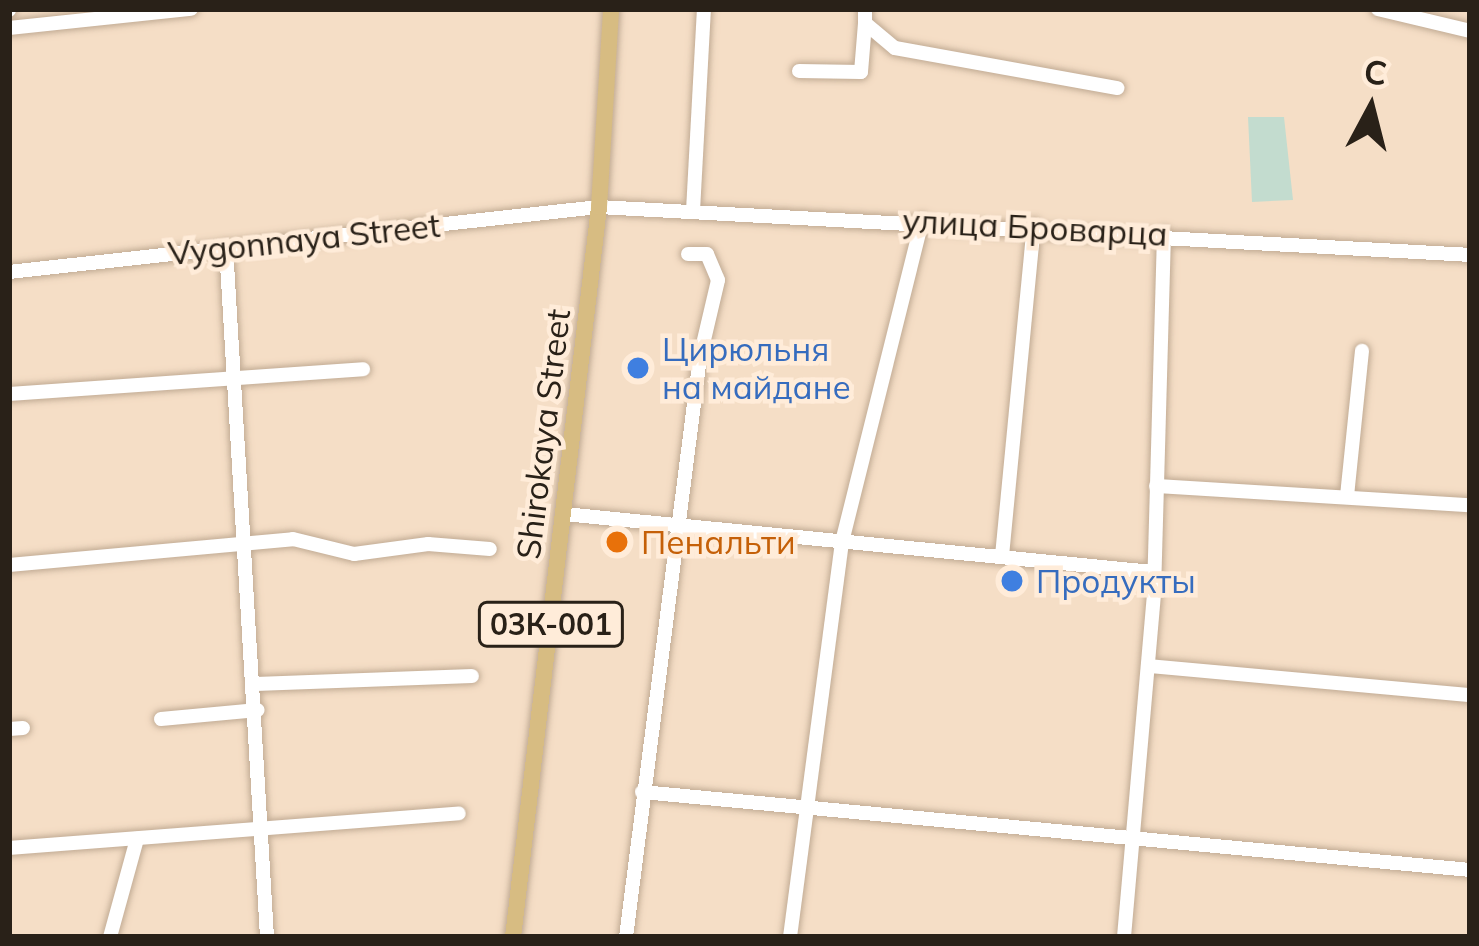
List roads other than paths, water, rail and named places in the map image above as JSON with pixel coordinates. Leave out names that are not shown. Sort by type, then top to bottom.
[{"type":"main road","name":"Shirokaya Street","points":[[513,937],[599,207],[611,9]]},
{"type":"street","points":[[9,28],[190,9]]},
{"type":"street","points":[[693,211],[704,9]]},
{"type":"street","points":[[1378,9],[1470,32]]},
{"type":"street","points":[[799,71],[862,72],[865,16]]},
{"type":"street","points":[[865,16],[895,49],[1117,88]]},
{"type":"street","name":"улица Броварца","points":[[599,207],[1034,226],[1470,256]]},
{"type":"street","name":"Vygonnaya Street","points":[[9,272],[599,207]]},
{"type":"street","points":[[790,937],[842,542],[922,221]]},
{"type":"street","points":[[1002,556],[1034,226]]},
{"type":"street","points":[[1124,937],[1149,666],[1164,234]]},
{"type":"street","points":[[226,247],[242,547],[258,710],[267,937]]},
{"type":"street","points":[[626,937],[642,792],[718,265],[707,254],[688,254]]},
{"type":"street","points":[[1348,496],[1362,351]]},
{"type":"street","points":[[9,394],[363,369]]},
{"type":"street","points":[[1156,485],[1470,505]]},
{"type":"street","points":[[564,514],[1152,572]]},
{"type":"street","points":[[9,565],[293,539],[354,554],[428,544],[490,549]]},
{"type":"street","points":[[1149,666],[1470,695]]},
{"type":"street","points":[[256,684],[472,676]]},
{"type":"street","points":[[161,719],[258,710]]},
{"type":"street","points":[[642,792],[1470,870]]},
{"type":"street","points":[[9,848],[459,813]]},
{"type":"street","points":[[110,937],[137,839]]},
{"type":"place","name":"Цирюльня на майдане","points":[[638,368]]},
{"type":"place","name":"Пенальти","points":[[617,542]]},
{"type":"place","name":"Продукты","points":[[1012,581]]}]
